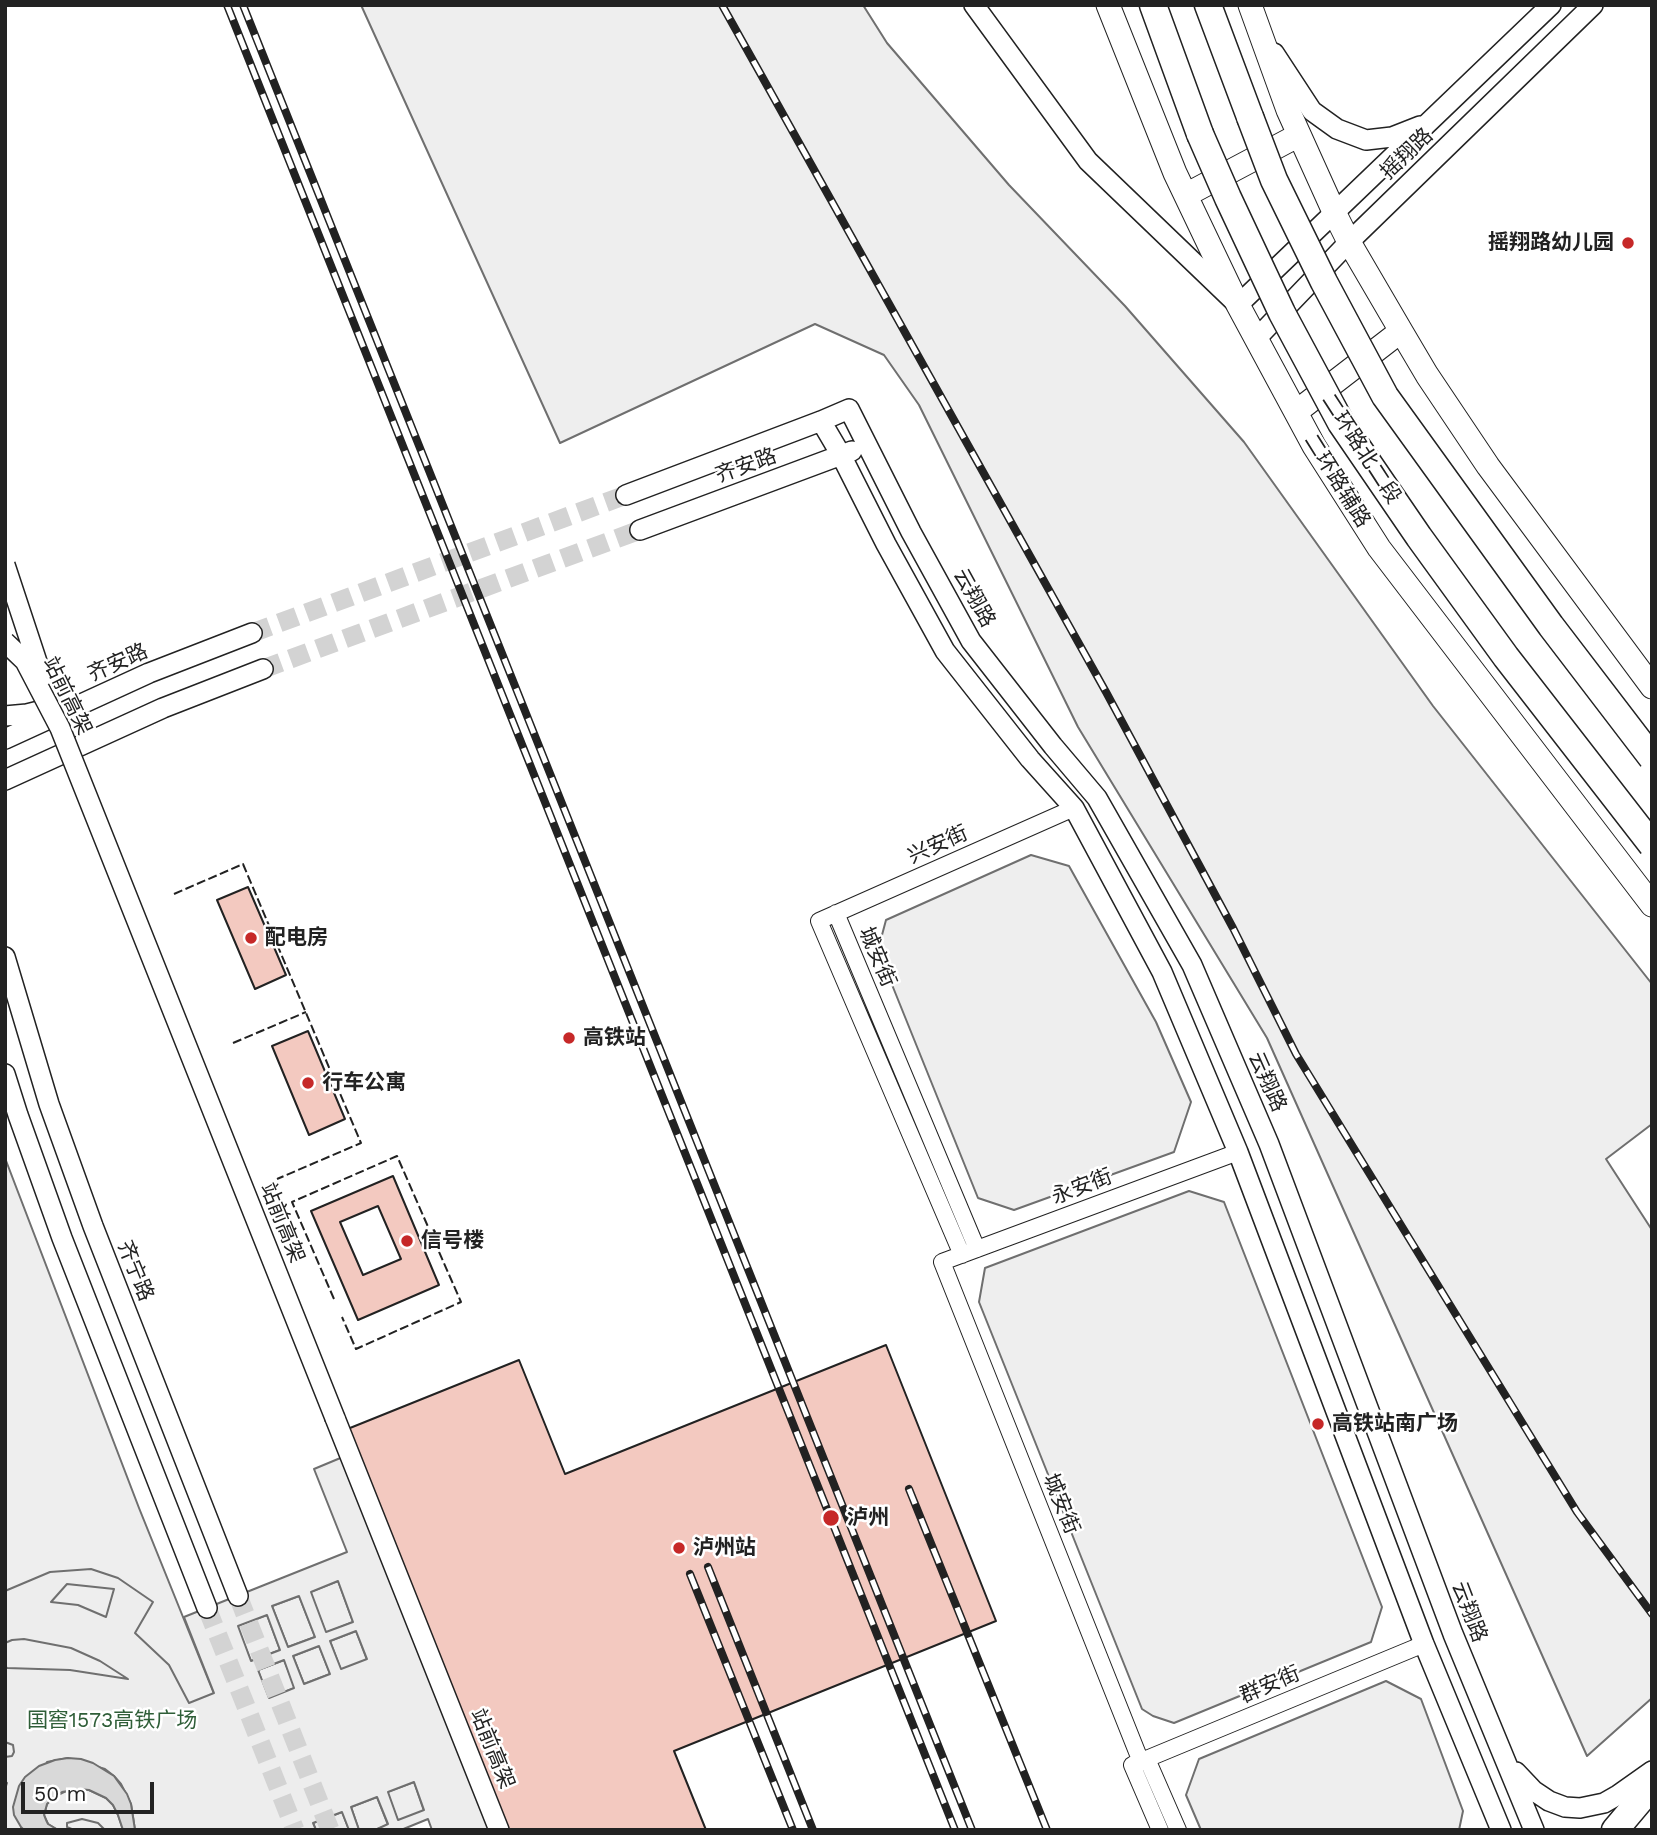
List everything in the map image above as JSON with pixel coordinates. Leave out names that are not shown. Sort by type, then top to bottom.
[{"type":"main road","name":"二环路辅路","points":[[1108,5],[1175,173],[1238,305],[1314,446],[1379,548],[1652,905]]},
{"type":"main road","name":"二环路北二段","points":[[1153,5],[1200,134],[1228,198],[1282,313],[1341,423],[1506,657],[1652,845]]},
{"type":"main road","points":[[1208,5],[1274,180],[1324,282],[1385,396],[1551,626],[1652,758]]},
{"type":"main road","points":[[1251,5],[1288,110],[1335,214],[1401,331],[1488,466],[1652,687]]},
{"type":"main road","points":[[1186,195],[1299,135]]},
{"type":"main road","points":[[1296,412],[1401,331]]},
{"type":"main road","points":[[1615,1830],[1652,1786]]},
{"type":"street","points":[[974,5],[1088,161],[1238,305]]},
{"type":"street","name":"摇翔路","points":[[1238,305],[1551,5]]},
{"type":"street","name":"摇翔路","points":[[1256,340],[1349,242],[1592,5]]},
{"type":"street","points":[[1261,32],[1312,111],[1337,129],[1366,139],[1392,137],[1431,121]]},
{"type":"street","name":"齐安路","points":[[626,495],[849,409]]},
{"type":"street","name":"云翔路","points":[[849,409],[911,532],[971,640],[1052,746],[1097,798],[1192,965],[1269,1144],[1452,1634],[1534,1830]]},
{"type":"street","points":[[821,421],[945,651],[1030,759],[1074,808],[1162,972],[1238,1152],[1424,1644],[1501,1830]]},
{"type":"street","name":"齐安路","points":[[640,530],[867,444]]},
{"type":"street","points":[[5,565],[60,728]]},
{"type":"street","name":"齐安路","points":[[5,739],[149,673],[252,633]]},
{"type":"street","name":"站前高架","points":[[5,642],[25,662],[60,728],[499,1830]]},
{"type":"street","points":[[5,780],[163,708],[262,669]]},
{"type":"street","points":[[5,716],[27,714],[94,698]]},
{"type":"street","points":[[5,797],[12,788],[57,757]]},
{"type":"street","name":"兴安街","points":[[819,920],[1074,808]]},
{"type":"street","name":"城安街","points":[[836,913],[970,1252]]},
{"type":"street","name":"城安街","points":[[819,920],[970,1252]]},
{"type":"street","name":"齐宁路","points":[[5,957],[49,1104],[93,1226],[238,1596]]},
{"type":"street","points":[[5,1074],[62,1238],[207,1608]]},
{"type":"street","name":"永安街","points":[[942,1262],[1238,1152]]},
{"type":"street","name":"城安街","points":[[942,1262],[1140,1762],[1160,1830]]},
{"type":"street","name":"群安街","points":[[1140,1762],[1424,1644]]},
{"type":"street","points":[[1502,1751],[1520,1777],[1534,1791],[1565,1807],[1580,1808],[1604,1803],[1652,1771]]},
{"type":"street","name":"城安街","points":[[1140,1762],[1178,1830]]},
{"type":"green space","points":[[361,5],[863,5],[887,43],[1009,185],[1125,306],[1244,442],[1433,706],[1652,984],[1652,1124],[1606,1159],[1652,1230],[1652,1698],[1587,1756],[1267,1038],[1078,727],[919,405],[884,355],[815,324],[560,443]]},
{"type":"green space","points":[[1031,855],[1069,866],[1156,1022],[1191,1102],[1174,1152],[1014,1210],[978,1198],[878,950],[886,920]]},
{"type":"green space","name":"国窖1573高铁广场","points":[[5,1158],[139,1508],[269,1830],[5,1830]]},
{"type":"green space","points":[[1189,1191],[1224,1202],[1382,1607],[1371,1642],[1174,1723],[1142,1709],[979,1302],[985,1268]]},
{"type":"green space","points":[[338,1581],[353,1622],[326,1633],[310,1592]]},
{"type":"green space","points":[[299,1596],[315,1637],[288,1647],[272,1606]]},
{"type":"green space","points":[[267,1615],[280,1650],[251,1661],[237,1626]]},
{"type":"green space","points":[[356,1631],[367,1660],[341,1670],[330,1641]]},
{"type":"green space","points":[[319,1646],[330,1674],[304,1684],[293,1656]]},
{"type":"green space","points":[[284,1660],[295,1688],[268,1698],[258,1670]]},
{"type":"green space","points":[[1386,1681],[1421,1699],[1463,1811],[1459,1830],[1201,1830],[1186,1795],[1199,1759]]},
{"type":"green space","points":[[414,1782],[424,1811],[398,1821],[387,1792]]},
{"type":"green space","points":[[377,1797],[388,1825],[375,1830],[359,1830],[351,1807]]},
{"type":"green space","points":[[342,1812],[349,1830],[316,1830],[313,1823]]},
{"type":"shaded area","points":[[350,1454],[500,1830],[432,1830],[428,1819],[401,1830],[375,1830],[388,1824],[377,1797],[351,1807],[359,1830],[349,1830],[342,1812],[313,1823],[316,1830],[135,1830],[131,1804],[114,1776],[105,1769],[68,1758],[47,1762],[21,1827],[24,1830],[5,1830],[5,1757],[12,1756],[14,1752],[13,1745],[5,1742],[5,1666],[70,1670],[128,1679],[100,1661],[71,1648],[24,1639],[5,1643],[5,1591],[50,1572],[91,1569],[118,1578],[153,1602],[135,1633],[169,1665],[189,1703],[214,1693],[184,1617],[347,1552],[314,1469]],"holes":[[[338,1581],[353,1622],[326,1632],[311,1592]],[[67,1584],[114,1589],[106,1617],[78,1605],[51,1602]],[[299,1596],[315,1637],[288,1647],[272,1606]],[[267,1615],[280,1650],[251,1661],[238,1626]],[[356,1631],[367,1659],[341,1669],[330,1641]],[[319,1646],[330,1674],[304,1684],[293,1656]],[[284,1660],[294,1688],[269,1698],[258,1670]],[[414,1782],[424,1810],[398,1820],[388,1792]]]},
{"type":"shaded area","points":[[68,1758],[93,1763],[114,1776],[131,1804],[135,1830],[123,1830],[113,1805],[106,1798],[89,1790],[79,1789],[62,1792],[47,1804],[44,1815],[46,1820],[58,1830],[24,1830],[21,1827],[13,1807],[19,1786],[25,1777],[39,1766]]},
{"type":"shaded area","points":[[70,1789],[89,1790],[106,1798],[113,1805],[123,1830],[105,1830],[98,1823],[82,1819],[67,1823],[67,1827],[74,1830],[58,1830],[48,1824],[44,1815],[47,1804]]},
{"type":"building","name":"配电房","points":[[248,887],[286,975],[255,989],[217,900]]},
{"type":"building","name":"行车公寓","points":[[308,1031],[345,1119],[309,1135],[272,1046]]},
{"type":"building","name":"信号楼","points":[[393,1176],[439,1285],[358,1320],[311,1211]],"holes":[[[378,1206],[401,1259],[363,1275],[340,1222]]]},
{"type":"building","name":"泸州站","points":[[886,1345],[996,1621],[674,1751],[706,1830],[503,1830],[345,1430],[519,1360],[565,1474]]},
{"type":"tunnel","points":[[252,633],[626,495]]},
{"type":"tunnel","points":[[263,669],[640,530]]},
{"type":"tunnel","points":[[238,1596],[330,1830]]},
{"type":"tunnel","points":[[207,1608],[295,1830]]},
{"type":"railway","points":[[227,5],[955,1830]]},
{"type":"railway","points":[[243,5],[972,1830]]},
{"type":"railway","points":[[722,5],[1106,692],[1233,928],[1296,1054],[1577,1512],[1652,1614]]},
{"type":"railway","points":[[909,1489],[1047,1830]]},
{"type":"railway","points":[[708,1567],[813,1830]]},
{"type":"railway","points":[[690,1574],[793,1830]]},
{"type":"fence","points":[[174,894],[243,864],[361,1143],[277,1179]]},
{"type":"fence","points":[[233,1043],[306,1012]]},
{"type":"fence","points":[[334,1299],[292,1202],[397,1156],[461,1302],[356,1349],[342,1317]]},
{"type":"place","name":"摇翔路幼儿园","points":[[1628,243]]},
{"type":"place","name":"配电房","points":[[251,938]]},
{"type":"place","name":"高铁站","points":[[569,1038]]},
{"type":"place","name":"行车公寓","points":[[308,1083]]},
{"type":"place","name":"信号楼","points":[[407,1241]]},
{"type":"place","name":"高铁站南广场","points":[[1318,1424]]},
{"type":"place","name":"泸州","points":[[831,1518]]},
{"type":"place","name":"泸州站","points":[[679,1548]]}]
